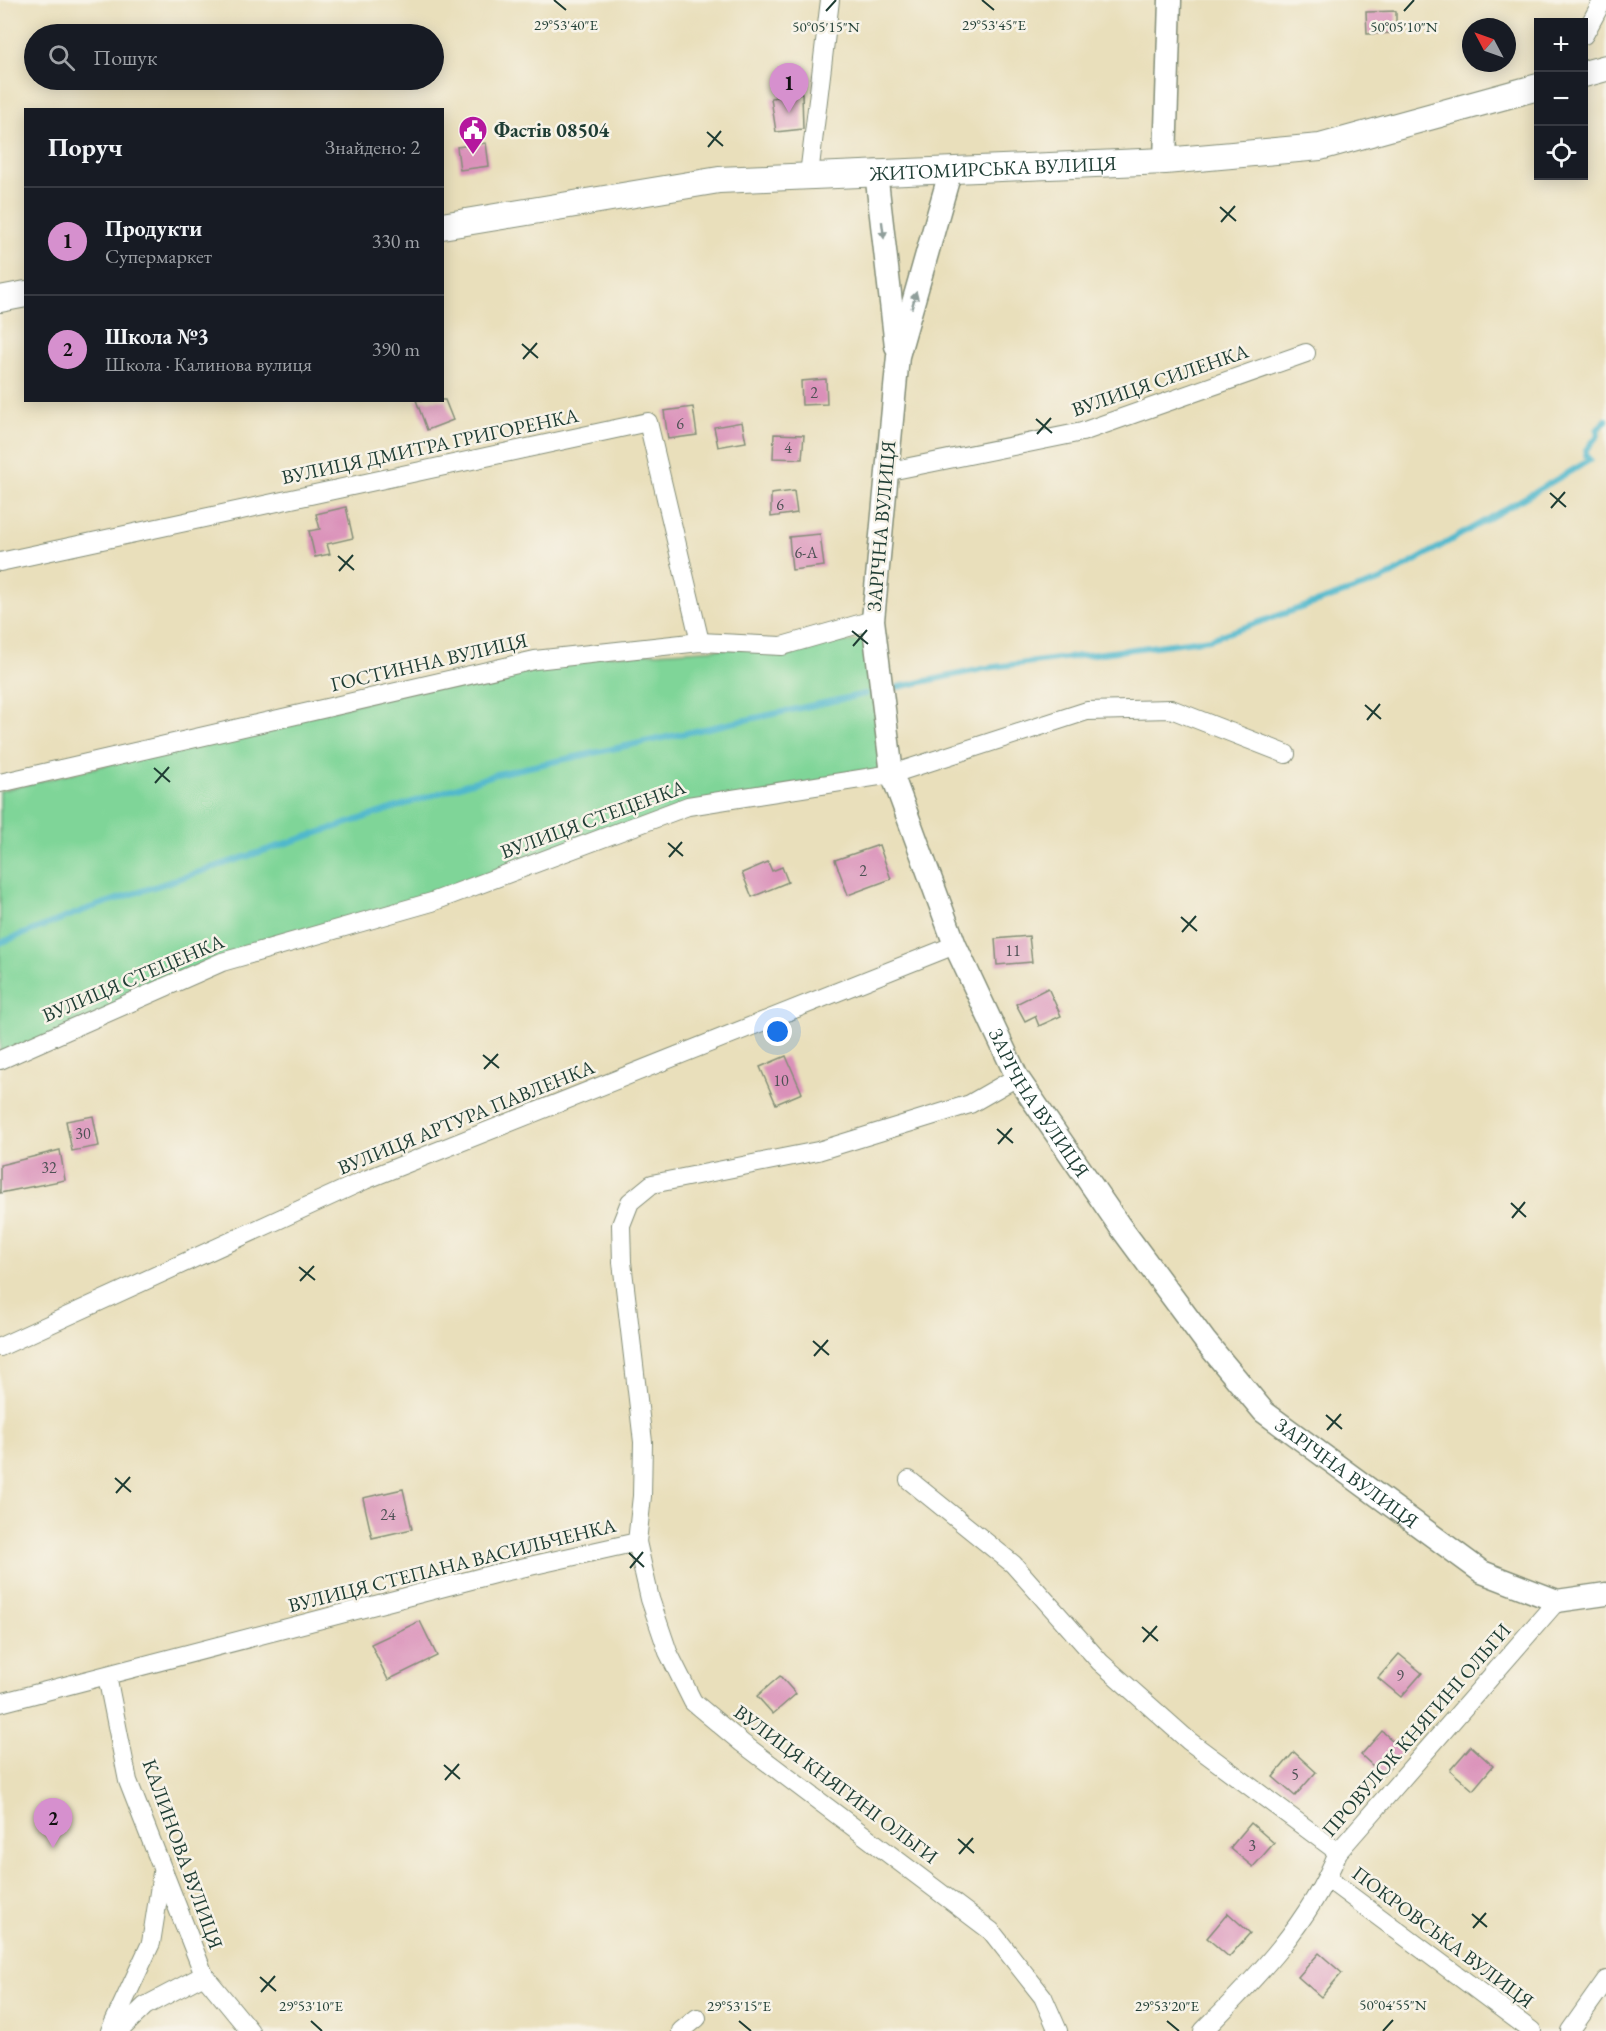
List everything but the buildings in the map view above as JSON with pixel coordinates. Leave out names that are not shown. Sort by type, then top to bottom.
[{"type":"main road","points":[[1588,73],[1606,68]]},
{"type":"main road","name":"ЖИТОМИРСЬКА ВУЛИЦЯ","points":[[444,226],[719,180],[1165,161],[1320,147],[1534,88]]},
{"type":"main road","points":[[0,299],[24,294]]},
{"type":"street","points":[[809,175],[830,0]]},
{"type":"street","points":[[1165,161],[1170,0]]},
{"type":"street","points":[[1588,27],[1604,0]]},
{"type":"street","name":"ЗАРІЧНА ВУЛИЦЯ","points":[[951,169],[898,356],[885,472],[873,620],[892,774],[955,945],[1017,1077],[1119,1225],[1205,1341],[1264,1412],[1482,1572],[1557,1601],[1606,1594]]},
{"type":"street","name":"ЗАРІЧНА ВУЛИЦЯ","points":[[876,172],[898,356]]},
{"type":"street","name":"ВУЛИЦЯ СИЛЕНКА","points":[[885,472],[1082,432],[1306,353]]},
{"type":"street","name":"ВУЛИЦЯ ДМИТРА ГРИГОРЕНКА","points":[[0,562],[648,422],[700,642]]},
{"type":"street","name":"ГОСТИННА ВУЛИЦЯ","points":[[0,783],[535,660],[700,642],[782,646],[873,620]]},
{"type":"street","name":"ВУЛИЦЯ СТЕЦЕНКА","points":[[0,1060],[222,962],[432,902],[688,806],[892,774],[1087,711],[1171,709],[1286,754]]},
{"type":"street","name":"ВУЛИЦЯ АРТУРА ПАВЛЕНКА","points":[[0,1347],[365,1180],[955,945]]},
{"type":"street","name":"ВУЛИЦЯ СТЕПАНА ВАСИЛЬЧЕНКА","points":[[0,1703],[494,1574],[637,1542],[642,1497],[643,1442],[622,1262],[621,1225],[630,1202],[652,1184],[818,1151],[970,1104],[1017,1077]]},
{"type":"street","points":[[909,1480],[1013,1564],[1100,1662],[1189,1741],[1338,1852]]},
{"type":"street","name":"ВУЛИЦЯ КНЯГИНІ ОЛЬГИ","points":[[637,1542],[650,1599],[668,1652],[693,1702],[742,1743],[991,1930],[1043,1997],[1058,2031]]},
{"type":"street","name":"ПРОВУЛОК КНЯГИНІ ОЛЬГИ","points":[[1203,2031],[1270,1963],[1328,1879],[1338,1852],[1557,1601]]},
{"type":"street","name":"КАЛИНОВА ВУЛИЦЯ","points":[[107,1676],[128,1781],[204,1975],[250,2031]]},
{"type":"street","points":[[110,2031],[151,1943],[163,1871]]},
{"type":"street","name":"ПОКРОВСЬКА ВУЛИЦЯ","points":[[1328,1879],[1532,2031]]},
{"type":"street","name":"КАЛИНОВА ВУЛИЦЯ","points":[[119,2031],[145,2006],[204,1975]]},
{"type":"street","points":[[1569,2031],[1606,1980]]},
{"type":"street","points":[[681,2031],[697,2018]]},
{"type":"green space","points":[[875,640],[892,774],[688,806],[432,902],[222,962],[0,1060],[0,791],[535,660]]},
{"type":"waterway","points":[[898,687],[987,668],[1210,639],[1382,580],[1590,460],[1586,456],[1586,450],[1598,435],[1597,430],[1606,420]]},
{"type":"waterway","points":[[0,943],[90,908],[497,774],[865,694]]},
{"type":"place","name":"Продукти","points":[[789,113]]},
{"type":"place","name":"Фастів 08504","points":[[473,156]]},
{"type":"place","name":"Школа №3","points":[[53,1848]]}]
